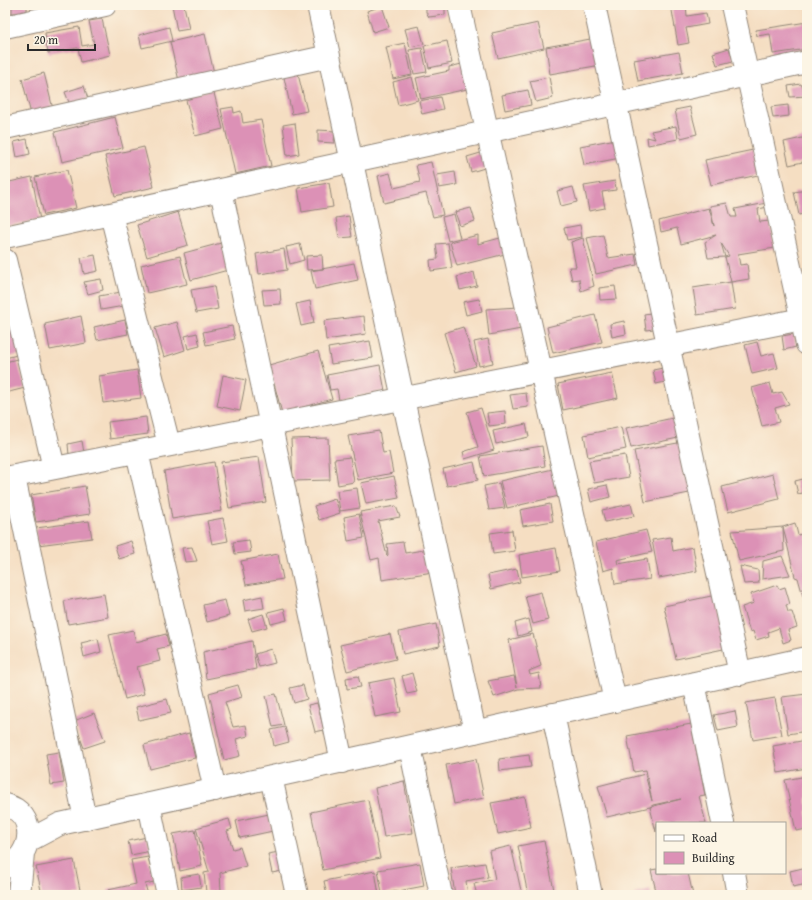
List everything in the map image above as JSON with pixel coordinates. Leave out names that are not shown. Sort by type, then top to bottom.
[{"type":"street","points":[[5,27],[104,5]]},
{"type":"street","points":[[318,5],[475,732]]},
{"type":"street","points":[[459,5],[615,701]]},
{"type":"street","points":[[594,5],[740,674]]},
{"type":"street","points":[[732,5],[804,319],[807,344]]},
{"type":"street","points":[[5,128],[329,56]]},
{"type":"street","points":[[5,237],[807,62]]},
{"type":"street","points":[[221,190],[342,762]]},
{"type":"street","points":[[111,214],[169,445]]},
{"type":"street","points":[[5,260],[54,468]]},
{"type":"street","points":[[85,819],[9,477],[804,319]]},
{"type":"street","points":[[137,452],[215,790]]},
{"type":"street","points":[[5,867],[18,860],[26,847],[60,824],[807,658]]},
{"type":"street","points":[[694,684],[723,822]]},
{"type":"street","points":[[554,714],[591,895]]},
{"type":"street","points":[[410,746],[442,895]]},
{"type":"street","points":[[271,777],[297,895]]},
{"type":"street","points":[[149,804],[168,895]]},
{"type":"street","points":[[11,807],[60,824]]},
{"type":"street","points":[[11,807],[28,830],[19,895]]},
{"type":"street","points":[[734,874],[738,895]]},
{"type":"street","points":[[5,891],[9,895]]},
{"type":"building","points":[[12,5],[27,5],[27,13],[12,13]]},
{"type":"building","points":[[172,5],[184,5],[189,29],[177,31]]},
{"type":"building","points":[[426,5],[445,5],[445,15],[429,17],[426,12]]},
{"type":"building","points":[[671,5],[686,5],[687,16],[706,13],[708,24],[686,28],[689,43],[678,45]]},
{"type":"building","points":[[382,6],[389,27],[373,32],[367,11]]},
{"type":"building","points":[[102,19],[110,55],[81,62],[78,48],[48,53],[45,33],[79,27],[82,46],[94,44],[89,21]]},
{"type":"building","points":[[807,22],[807,49],[773,54],[770,34],[757,36],[756,30]]},
{"type":"building","points":[[538,23],[544,48],[498,58],[492,33]]},
{"type":"building","points":[[419,26],[424,44],[410,47],[405,29]]},
{"type":"building","points":[[169,27],[172,41],[142,48],[139,35]]},
{"type":"building","points":[[205,34],[214,73],[179,81],[170,42]]},
{"type":"building","points":[[596,38],[601,65],[550,74],[546,47]]},
{"type":"building","points":[[447,41],[452,63],[429,68],[424,46]]},
{"type":"building","points":[[405,43],[412,75],[393,79],[386,47]]},
{"type":"building","points":[[422,48],[427,72],[414,74],[409,50]]},
{"type":"building","points":[[729,48],[733,61],[717,65],[713,53]]},
{"type":"building","points":[[679,52],[683,73],[638,81],[634,60]]},
{"type":"building","points":[[466,63],[472,88],[421,99],[416,78],[449,71],[449,67]]},
{"type":"building","points":[[297,70],[307,111],[292,114],[283,73]]},
{"type":"building","points":[[44,73],[54,113],[32,118],[22,79]]},
{"type":"building","points":[[412,77],[418,100],[398,105],[393,82]]},
{"type":"building","points":[[549,77],[553,98],[536,102],[530,81]]},
{"type":"building","points":[[801,84],[807,96],[790,97],[788,86]]},
{"type":"building","points":[[84,86],[88,99],[70,105],[65,92]]},
{"type":"building","points":[[213,89],[223,129],[195,136],[185,96]]},
{"type":"building","points":[[528,90],[531,105],[505,110],[502,95]]},
{"type":"building","points":[[440,97],[443,109],[422,114],[419,101]]},
{"type":"building","points":[[788,105],[789,116],[773,118],[771,107]]},
{"type":"building","points":[[233,107],[234,113],[241,111],[243,123],[261,120],[271,166],[235,174],[221,109]]},
{"type":"building","points":[[690,107],[697,134],[681,138],[675,110]]},
{"type":"building","points":[[115,117],[123,148],[62,162],[55,132]]},
{"type":"building","points":[[295,123],[299,154],[287,156],[283,125]]},
{"type":"building","points":[[676,126],[678,139],[648,145],[647,137],[655,139],[651,131]]},
{"type":"building","points":[[318,130],[335,131],[334,143],[318,142]]},
{"type":"building","points":[[807,137],[807,161],[789,165],[784,142]]},
{"type":"building","points":[[27,139],[30,154],[17,157],[14,142]]},
{"type":"building","points":[[616,139],[620,158],[584,165],[580,146]]},
{"type":"building","points":[[144,147],[154,187],[115,196],[105,156]]},
{"type":"building","points":[[753,150],[758,175],[711,185],[705,160]]},
{"type":"building","points":[[484,152],[488,167],[471,172],[467,157]]},
{"type":"building","points":[[431,162],[443,215],[433,217],[426,193],[384,203],[378,176],[390,173],[394,188],[420,182],[416,165]]},
{"type":"building","points":[[67,170],[76,208],[44,215],[35,177]]},
{"type":"building","points":[[455,172],[457,185],[439,188],[437,175]]},
{"type":"building","points":[[32,177],[40,220],[6,226],[5,183]]},
{"type":"building","points":[[615,181],[616,190],[602,192],[605,208],[589,211],[584,186]]},
{"type":"building","points":[[329,183],[333,207],[302,212],[298,188]]},
{"type":"building","points":[[573,187],[577,202],[561,206],[557,191]]},
{"type":"building","points":[[807,190],[807,213],[799,215],[794,192]]},
{"type":"building","points":[[727,203],[731,217],[737,217],[735,209],[767,203],[768,207],[758,209],[760,222],[770,221],[775,248],[738,254],[740,265],[747,264],[749,279],[731,282],[725,257],[708,258],[705,242],[716,235],[681,244],[677,228],[661,232],[659,221],[709,208],[714,226],[710,206]],"holes":[[[721,243],[729,256],[725,257]]]},
{"type":"building","points":[[471,208],[475,221],[460,226],[455,212]]},
{"type":"building","points":[[178,212],[188,245],[147,257],[137,225]]},
{"type":"building","points":[[454,214],[460,238],[448,241],[442,217]]},
{"type":"building","points":[[349,216],[352,237],[339,238],[336,218]]},
{"type":"building","points":[[580,225],[582,237],[567,240],[564,228]]},
{"type":"building","points":[[478,235],[478,244],[500,238],[505,254],[457,266],[450,242]]},
{"type":"building","points":[[603,235],[608,258],[635,254],[637,265],[596,274],[587,238]]},
{"type":"building","points":[[583,238],[594,286],[581,291],[579,279],[572,280],[569,267],[576,267],[571,242]]},
{"type":"building","points":[[221,243],[228,270],[191,280],[184,253]]},
{"type":"building","points":[[448,243],[452,268],[431,271],[430,260],[438,259],[436,244]]},
{"type":"building","points":[[300,244],[304,260],[290,264],[286,247]]},
{"type":"building","points":[[284,249],[287,270],[259,274],[256,254]]},
{"type":"building","points":[[95,255],[98,271],[84,274],[81,258]]},
{"type":"building","points":[[322,255],[323,269],[307,270],[306,256]]},
{"type":"building","points":[[180,256],[187,284],[147,293],[141,265]]},
{"type":"building","points":[[354,263],[358,280],[315,289],[311,271]]},
{"type":"building","points":[[474,272],[477,286],[460,290],[457,277]]},
{"type":"building","points":[[101,279],[103,290],[88,294],[84,282]]},
{"type":"building","points":[[731,282],[735,309],[697,315],[693,288]]},
{"type":"building","points":[[214,286],[218,309],[196,313],[191,290]]},
{"type":"building","points":[[615,286],[617,299],[600,300],[599,288]]},
{"type":"building","points":[[280,289],[281,304],[264,305],[262,290]]},
{"type":"building","points":[[121,292],[124,306],[101,310],[99,296]]},
{"type":"building","points":[[479,299],[482,311],[466,315],[463,302]]},
{"type":"building","points":[[310,301],[314,323],[301,326],[296,304]]},
{"type":"building","points":[[518,307],[521,329],[489,335],[486,309]]},
{"type":"building","points":[[657,312],[660,328],[646,330],[644,314]]},
{"type":"building","points":[[595,315],[602,342],[553,353],[547,327]]},
{"type":"building","points":[[81,316],[86,343],[50,350],[45,324]]},
{"type":"building","points":[[364,316],[366,334],[326,340],[324,321]]},
{"type":"building","points":[[125,320],[128,334],[97,340],[94,327]]},
{"type":"building","points":[[624,321],[626,334],[612,337],[610,324]]},
{"type":"building","points":[[177,322],[185,350],[164,357],[155,328]]},
{"type":"building","points":[[232,326],[235,339],[206,345],[203,332]]},
{"type":"building","points":[[463,327],[476,366],[456,372],[444,333]]},
{"type":"building","points":[[14,328],[21,354],[5,358],[5,330]]},
{"type":"building","points":[[197,333],[200,346],[188,349],[185,336]]},
{"type":"building","points":[[794,334],[796,347],[784,350],[782,336]]},
{"type":"building","points":[[488,339],[493,363],[479,366],[474,342]]},
{"type":"building","points":[[370,341],[373,358],[331,364],[328,348]]},
{"type":"building","points":[[757,342],[761,356],[774,353],[778,368],[752,374],[745,345]]},
{"type":"building","points":[[318,351],[332,399],[282,413],[269,365]]},
{"type":"building","points":[[17,359],[25,388],[5,393],[5,362]]},
{"type":"building","points":[[380,365],[385,391],[339,400],[337,389],[330,390],[327,375]]},
{"type":"building","points":[[668,367],[670,381],[656,384],[653,370]]},
{"type":"building","points":[[137,370],[141,398],[103,403],[99,376]]},
{"type":"building","points":[[612,373],[618,398],[563,410],[558,384]]},
{"type":"building","points":[[223,375],[246,380],[240,411],[217,406]]},
{"type":"building","points":[[770,383],[773,394],[782,392],[789,404],[775,408],[779,422],[762,426],[752,388]]},
{"type":"building","points":[[526,393],[528,407],[513,409],[510,395]]},
{"type":"building","points":[[481,408],[494,450],[465,459],[463,452],[478,447],[467,412]]},
{"type":"building","points":[[505,411],[506,424],[489,426],[487,413]]},
{"type":"building","points":[[146,417],[148,434],[110,439],[108,422]]},
{"type":"building","points":[[673,418],[678,438],[631,448],[626,428]]},
{"type":"building","points":[[526,424],[529,437],[496,444],[493,431]]},
{"type":"building","points":[[621,427],[626,449],[588,457],[584,435]]},
{"type":"building","points":[[379,431],[383,453],[389,452],[393,473],[358,480],[348,436]]},
{"type":"building","points":[[328,438],[330,480],[293,481],[291,439]]},
{"type":"building","points":[[82,441],[84,453],[69,455],[68,444]]},
{"type":"building","points":[[683,442],[694,492],[645,502],[634,451]]},
{"type":"building","points":[[542,446],[545,466],[484,476],[480,456]]},
{"type":"building","points":[[625,455],[629,477],[594,483],[589,461]]},
{"type":"building","points":[[259,457],[266,502],[229,508],[221,462]]},
{"type":"building","points":[[350,457],[354,482],[338,485],[334,459]]},
{"type":"building","points":[[214,462],[222,511],[172,519],[164,471]]},
{"type":"building","points":[[474,462],[478,480],[447,486],[443,469]]},
{"type":"building","points":[[553,469],[559,496],[507,508],[500,481]]},
{"type":"building","points":[[773,474],[779,499],[728,512],[722,487]]},
{"type":"building","points":[[394,476],[399,498],[366,504],[361,483]]},
{"type":"building","points":[[807,478],[807,492],[798,494],[795,481]]},
{"type":"building","points":[[499,483],[505,508],[489,510],[484,486]]},
{"type":"building","points":[[607,485],[610,497],[591,502],[588,489]]},
{"type":"building","points":[[85,486],[90,514],[36,522],[31,495]]},
{"type":"building","points":[[357,488],[360,508],[340,511],[337,491]]},
{"type":"building","points":[[335,499],[340,513],[319,520],[314,506]]},
{"type":"building","points":[[550,504],[553,521],[523,526],[520,510]]},
{"type":"building","points":[[631,504],[634,516],[605,522],[602,510]]},
{"type":"building","points":[[396,506],[400,517],[378,521],[387,556],[387,544],[403,542],[405,553],[429,549],[433,572],[382,580],[379,558],[371,560],[360,512]]},
{"type":"building","points":[[359,514],[364,538],[348,541],[344,517]]},
{"type":"building","points":[[223,518],[228,541],[212,544],[207,521]]},
{"type":"building","points":[[89,521],[92,538],[38,545],[36,528]]},
{"type":"building","points":[[795,523],[798,535],[807,533],[807,595],[803,596],[798,578],[795,577],[783,527]]},
{"type":"building","points":[[783,527],[784,551],[739,561],[732,531]]},
{"type":"building","points":[[512,530],[515,551],[493,554],[490,533]]},
{"type":"building","points":[[646,530],[652,552],[617,560],[618,564],[647,559],[650,579],[615,584],[613,568],[603,571],[596,542]]},
{"type":"building","points":[[671,537],[673,551],[693,547],[697,571],[659,578],[652,540]]},
{"type":"building","points":[[249,540],[251,552],[235,554],[233,542]]},
{"type":"building","points":[[131,541],[135,554],[119,559],[115,546]]},
{"type":"building","points":[[192,547],[197,561],[185,562],[182,548]]},
{"type":"building","points":[[556,548],[560,571],[522,577],[519,555]]},
{"type":"building","points":[[278,554],[283,579],[246,585],[241,561]]},
{"type":"building","points":[[782,556],[790,575],[762,579],[763,561]]},
{"type":"building","points":[[740,566],[758,570],[759,583],[744,584]]},
{"type":"building","points":[[517,569],[520,582],[491,589],[488,575]]},
{"type":"building","points":[[777,585],[779,589],[785,587],[790,604],[786,605],[788,612],[792,612],[797,627],[788,630],[791,640],[783,643],[779,628],[768,632],[769,636],[756,640],[753,631],[750,632],[742,607],[754,603],[751,594]]},
{"type":"building","points":[[541,592],[548,620],[533,624],[525,596]]},
{"type":"building","points":[[104,594],[108,617],[68,624],[64,601]]},
{"type":"building","points":[[716,595],[728,648],[676,659],[664,606]]},
{"type":"building","points":[[262,596],[264,608],[245,611],[243,600]]},
{"type":"building","points":[[225,600],[229,616],[207,622],[203,605]]},
{"type":"building","points":[[284,608],[287,620],[271,624],[268,612]]},
{"type":"building","points":[[263,614],[267,627],[252,631],[248,619]]},
{"type":"building","points":[[529,619],[532,632],[518,636],[515,623]]},
{"type":"building","points":[[436,624],[440,646],[403,654],[399,632]]},
{"type":"building","points":[[133,630],[136,642],[166,634],[169,646],[157,649],[160,661],[137,667],[144,694],[125,699],[109,635]]},
{"type":"building","points":[[390,634],[396,659],[347,671],[340,645]]},
{"type":"building","points":[[533,634],[541,666],[529,671],[530,675],[539,673],[541,688],[518,689],[494,697],[488,681],[514,676],[517,687],[509,640]]},
{"type":"building","points":[[98,639],[101,652],[84,657],[81,643]]},
{"type":"building","points":[[252,641],[256,669],[206,679],[203,652]]},
{"type":"building","points":[[271,649],[275,663],[259,667],[255,654]]},
{"type":"building","points":[[412,673],[417,692],[407,694],[402,676]]},
{"type":"building","points":[[358,676],[361,687],[347,689],[346,678]]},
{"type":"building","points":[[394,678],[401,712],[375,717],[368,683]]},
{"type":"building","points":[[238,685],[242,697],[225,702],[233,727],[246,725],[248,736],[236,739],[240,756],[224,760],[209,693]]},
{"type":"building","points":[[303,685],[307,699],[294,703],[290,688]]},
{"type":"building","points":[[276,694],[284,725],[273,727],[266,696]]},
{"type":"building","points":[[807,694],[807,731],[788,734],[782,697]]},
{"type":"building","points":[[775,698],[782,735],[753,740],[746,703]]},
{"type":"building","points":[[167,699],[171,713],[139,720],[136,707]]},
{"type":"building","points":[[317,703],[324,730],[315,732],[308,705]]},
{"type":"building","points":[[735,711],[738,727],[718,731],[714,715]]},
{"type":"building","points":[[94,713],[105,741],[84,748],[74,721]]},
{"type":"building","points":[[691,724],[705,795],[699,796],[706,822],[656,822],[656,832],[650,807],[607,817],[598,786],[645,774],[652,801],[646,770],[634,772],[627,736]],"holes":[[[681,799],[650,807],[653,805]]]},
{"type":"building","points":[[285,727],[289,742],[274,746],[271,730]]},
{"type":"building","points":[[189,733],[195,758],[150,769],[144,745]]},
{"type":"building","points":[[807,740],[807,768],[778,773],[773,746]]},
{"type":"building","points":[[59,752],[64,783],[51,785],[46,754]]},
{"type":"building","points":[[529,755],[531,767],[500,771],[499,759]]},
{"type":"building","points":[[476,759],[484,798],[454,804],[446,765]]},
{"type":"building","points":[[807,776],[807,829],[796,831],[785,780]]},
{"type":"building","points":[[404,781],[413,833],[384,837],[375,788]]},
{"type":"building","points":[[525,797],[531,827],[498,834],[491,803]]},
{"type":"building","points":[[368,800],[380,858],[323,870],[311,812]]},
{"type":"building","points":[[269,814],[273,831],[240,838],[236,821]]},
{"type":"building","points":[[229,819],[232,829],[227,831],[233,849],[240,847],[246,866],[220,873],[221,891],[206,892],[204,873],[209,872],[196,828]]},
{"type":"building","points":[[195,830],[202,866],[180,871],[173,834]]},
{"type":"building","points":[[147,837],[151,851],[131,855],[128,841]]},
{"type":"building","points":[[544,841],[555,895],[528,895],[518,846]]},
{"type":"building","points":[[511,846],[522,895],[477,895],[474,884],[495,879],[489,851]]},
{"type":"building","points":[[279,852],[282,871],[272,873],[268,854]]},
{"type":"building","points":[[148,857],[154,882],[145,884],[148,895],[109,895],[108,890],[136,884],[131,860]]},
{"type":"building","points":[[74,860],[81,895],[42,895],[36,867]]},
{"type":"building","points":[[420,863],[424,886],[382,894],[378,870]]},
{"type":"building","points":[[485,863],[488,877],[466,881],[468,895],[455,895],[451,868]]},
{"type":"building","points":[[807,867],[807,884],[793,887],[790,871]]},
{"type":"building","points":[[656,869],[656,874],[688,874],[693,895],[657,895],[651,870]]},
{"type":"building","points":[[375,871],[379,895],[327,895],[324,881]]},
{"type":"building","points":[[199,874],[201,887],[182,890],[181,877]]},
{"type":"building","points":[[650,890],[651,895],[634,895],[634,894]]}]
